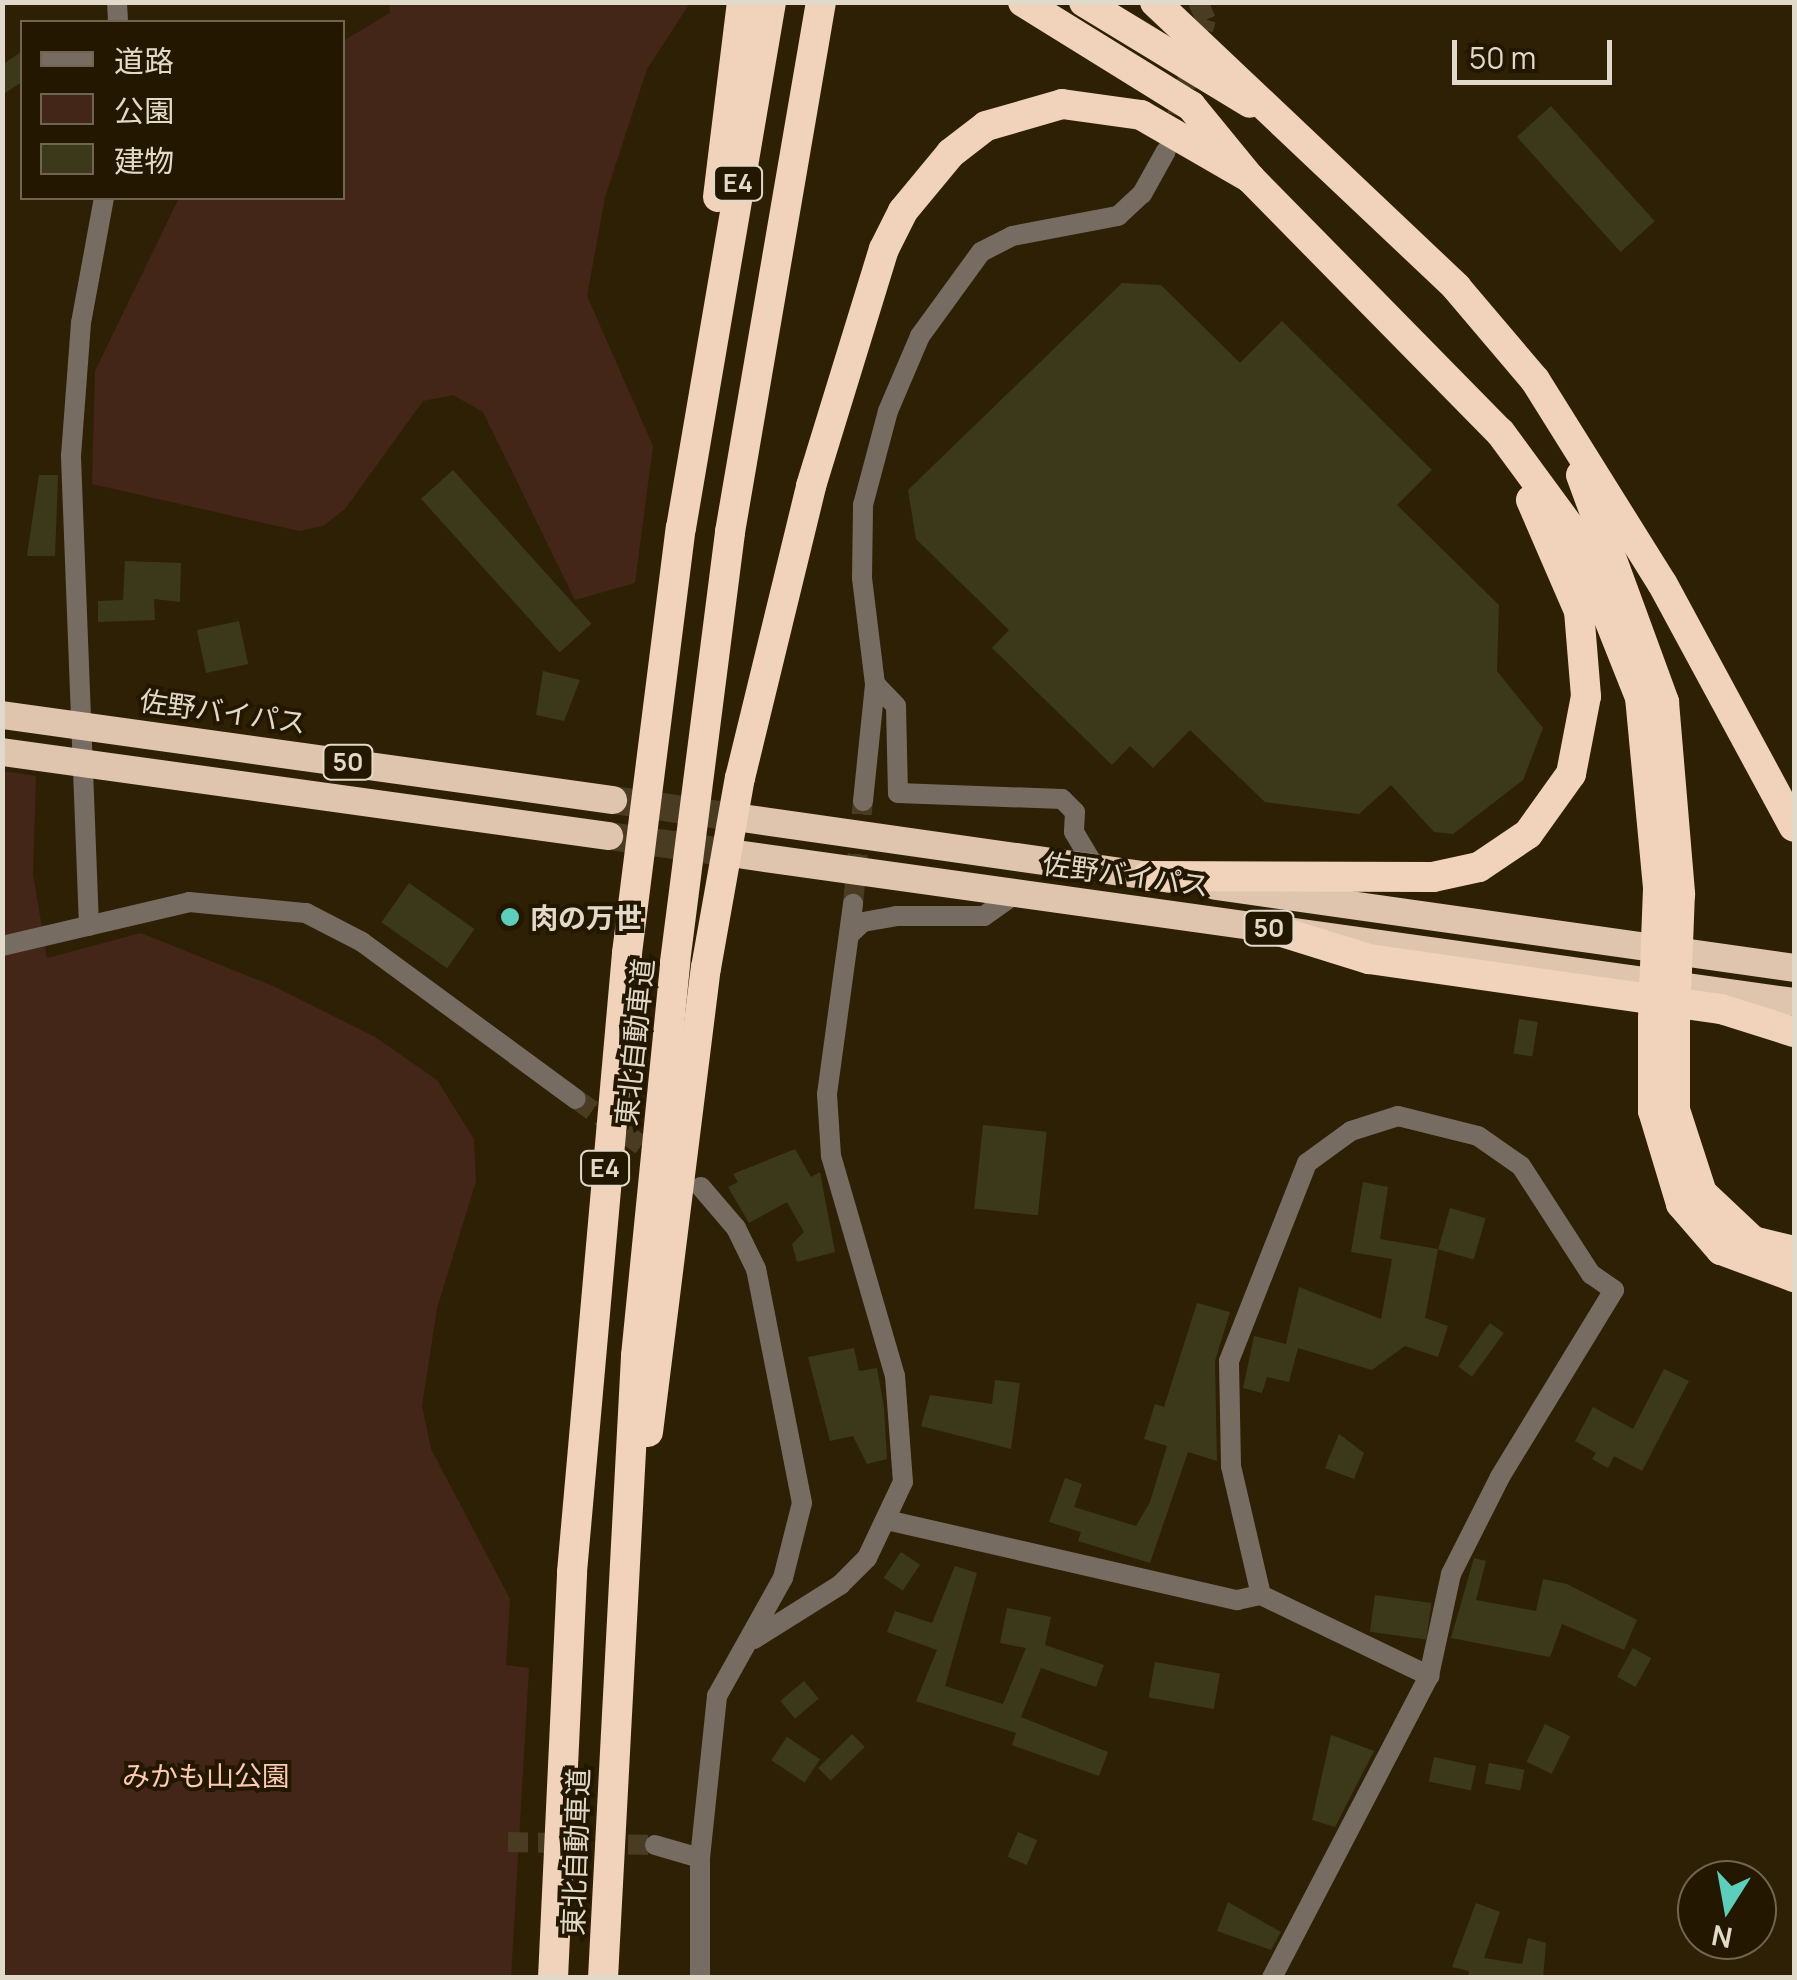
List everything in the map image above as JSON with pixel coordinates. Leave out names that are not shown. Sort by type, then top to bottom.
[{"type":"highway","points":[[707,364],[724,107],[742,2]]},
{"type":"highway","name":"東北自動車道","points":[[553,1978],[567,1654],[606,1158],[649,758],[707,364],[771,2]]},
{"type":"highway","name":"東北自動車道","points":[[602,1978],[621,1578],[651,1192],[698,768],[754,373],[821,2]]},
{"type":"highway","points":[[1023,2],[1192,106],[1250,178],[1500,432],[1574,534],[1624,646],[1651,758],[1669,892]]},
{"type":"highway","points":[[1084,2],[1291,128]]},
{"type":"highway","points":[[1154,2],[1456,287],[1565,430],[1662,583],[1794,827]]},
{"type":"highway","points":[[621,1578],[661,1358],[706,968],[740,778],[810,486],[884,250],[903,211],[952,153],[986,126],[1062,104],[1141,115],[1250,178]]},
{"type":"highway","points":[[1565,430],[1664,702],[1669,892],[1664,1021],[1653,1111],[1681,1204],[1721,1250],[1794,1276]]},
{"type":"highway","points":[[1148,876],[1433,877],[1479,866],[1544,817],[1576,756],[1586,696],[1582,635],[1570,580],[1500,432]]},
{"type":"highway","name":"佐野バイパス","points":[[2,715],[82,723],[612,800]]},
{"type":"highway","name":"50","points":[[2,752],[609,836]]},
{"type":"highway","name":"佐野バイパス","points":[[750,819],[1794,968]]},
{"type":"highway","name":"佐野バイパス","points":[[744,855],[1794,1002]]},
{"type":"highway","points":[[1266,927],[1369,959],[1721,1009],[1794,1032]]},
{"type":"highway","points":[[1664,1021],[1675,1110],[1702,1193],[1744,1235],[1794,1251]]},
{"type":"street","points":[[863,801],[875,684],[862,578],[864,506],[888,411],[920,336],[981,252],[1012,236],[1118,216],[1142,194],[1166,150]]},
{"type":"street","points":[[90,926],[71,456],[81,323],[104,200]]},
{"type":"street","points":[[875,684],[896,706],[898,793],[1062,799],[1096,869]]},
{"type":"street","points":[[849,935],[862,922],[896,916],[984,916],[1018,892]]},
{"type":"street","points":[[2,946],[189,902],[306,914],[362,942],[576,1099]]},
{"type":"street","points":[[754,1640],[840,1585],[890,1521],[903,1482],[895,1376],[830,1141],[826,1094],[853,904]]},
{"type":"street","points":[[1261,1595],[1230,1466],[1229,1361],[1307,1163],[1350,1131],[1398,1116],[1478,1136],[1521,1166],[1590,1274],[1614,1290],[1500,1476],[1451,1574],[1429,1676],[1272,1978]]},
{"type":"street","points":[[700,1978],[700,1858],[716,1696],[754,1640],[796,1544],[798,1470],[756,1269],[736,1228],[701,1187]]},
{"type":"street","points":[[890,1521],[1237,1600],[1261,1595],[1429,1676]]},
{"type":"street","points":[[655,1845],[700,1858]]},
{"type":"green space","points":[[389,3],[690,3],[647,69],[605,197],[587,296],[653,446],[635,583],[575,600],[483,412],[453,395],[423,401],[345,509],[323,526],[299,531],[92,484],[95,371],[178,200],[345,200],[345,40],[390,13]]},
{"type":"green space","name":"みかも山公園","points":[[3,771],[36,776],[33,874],[47,958],[141,933],[273,986],[375,1037],[437,1080],[474,1139],[476,1181],[437,1308],[422,1406],[431,1449],[510,1599],[506,1665],[529,1668],[511,1977],[3,1978]]},
{"type":"building","points":[[20,52],[20,83],[2,95],[2,65]]},
{"type":"building","points":[[1551,106],[1655,221],[1621,252],[1517,137]]},
{"type":"building","points":[[1122,283],[1161,285],[1240,363],[1282,321],[1432,470],[1397,505],[1499,605],[1497,671],[1543,728],[1523,780],[1453,834],[1434,832],[1391,785],[1359,814],[1265,802],[1190,730],[1153,768],[1130,746],[1112,765],[992,648],[1009,630],[916,539],[908,490]]},
{"type":"building","points":[[453,470],[592,624],[560,653],[421,499]]},
{"type":"building","points":[[39,475],[58,475],[55,556],[27,556]]},
{"type":"building","points":[[125,561],[181,563],[180,602],[154,599],[155,620],[98,622],[98,601],[123,600]]},
{"type":"building","points":[[239,621],[248,664],[206,673],[197,630]]},
{"type":"building","points":[[543,671],[580,680],[564,721],[536,715]]},
{"type":"building","points":[[409,883],[475,929],[447,968],[381,922]]},
{"type":"building","points":[[1519,1019],[1538,1022],[1532,1057],[1514,1054]]},
{"type":"building","points":[[983,1125],[1047,1132],[1038,1215],[974,1209]]},
{"type":"building","points":[[795,1149],[811,1177],[820,1172],[835,1252],[797,1262],[792,1244],[804,1232],[787,1202],[749,1223],[728,1187],[738,1182],[733,1174]]},
{"type":"building","points":[[1363,1182],[1388,1187],[1380,1239],[1438,1249],[1425,1318],[1448,1326],[1438,1357],[1405,1346],[1372,1370],[1298,1348],[1289,1382],[1267,1377],[1262,1393],[1243,1388],[1254,1336],[1286,1344],[1299,1287],[1381,1319],[1392,1259],[1351,1252]]},
{"type":"building","points":[[1450,1208],[1486,1218],[1474,1260],[1438,1249]]},
{"type":"building","points":[[1197,1303],[1230,1312],[1215,1361],[1217,1461],[1188,1452],[1150,1563],[1078,1541],[1081,1532],[1049,1522],[1065,1478],[1082,1484],[1074,1507],[1136,1526],[1150,1502],[1167,1446],[1144,1439],[1155,1404],[1164,1407]]},
{"type":"building","points":[[1490,1323],[1504,1333],[1472,1377],[1458,1367]]},
{"type":"building","points":[[854,1348],[859,1371],[877,1368],[884,1407],[887,1459],[867,1464],[853,1436],[830,1441],[808,1357]]},
{"type":"building","points":[[1664,1369],[1689,1381],[1642,1471],[1614,1456],[1608,1468],[1592,1459],[1596,1453],[1575,1441],[1593,1407],[1633,1429]]},
{"type":"building","points":[[995,1380],[1020,1383],[1011,1449],[921,1426],[930,1395],[992,1404]]},
{"type":"building","points":[[1339,1434],[1364,1453],[1354,1479],[1325,1468]]},
{"type":"building","points":[[901,1552],[920,1565],[903,1591],[884,1578]]},
{"type":"building","points":[[1474,1558],[1486,1561],[1476,1600],[1536,1611],[1543,1579],[1567,1584],[1637,1620],[1624,1650],[1562,1624],[1550,1657],[1451,1638]]},
{"type":"building","points":[[955,1566],[977,1573],[945,1686],[1003,1704],[1026,1648],[1000,1643],[1007,1608],[1051,1617],[1045,1645],[1104,1665],[1096,1687],[1041,1668],[1021,1717],[1108,1752],[1099,1776],[1012,1745],[1016,1733],[916,1701],[937,1650],[887,1632],[895,1611],[932,1623]]},
{"type":"building","points":[[1375,1595],[1431,1603],[1426,1640],[1370,1632]]},
{"type":"building","points":[[1633,1648],[1651,1658],[1635,1687],[1617,1677]]},
{"type":"building","points":[[1155,1662],[1220,1673],[1214,1709],[1149,1697]]},
{"type":"building","points":[[804,1681],[819,1699],[795,1719],[780,1701]]},
{"type":"building","points":[[1545,1724],[1570,1736],[1552,1774],[1527,1762]]},
{"type":"building","points":[[852,1734],[865,1747],[831,1781],[818,1768]]},
{"type":"building","points":[[1331,1735],[1374,1751],[1335,1827],[1312,1820]]},
{"type":"building","points":[[787,1737],[820,1759],[805,1783],[771,1760]]},
{"type":"building","points":[[1434,1757],[1476,1766],[1471,1790],[1429,1781]]},
{"type":"building","points":[[1489,1763],[1524,1770],[1520,1790],[1485,1784]]},
{"type":"building","points":[[1018,1832],[1037,1840],[1027,1865],[1007,1857]]},
{"type":"building","points":[[1228,1902],[1281,1932],[1271,1950],[1217,1931]]},
{"type":"building","points":[[1476,1903],[1500,1912],[1484,1958],[1522,1964],[1528,1938],[1546,1943],[1543,1978],[1468,1978],[1469,1971],[1452,1967]]},
{"type":"tunnel","points":[[1168,144],[1206,20],[1198,2]]},
{"type":"tunnel","points":[[613,800],[749,819]]},
{"type":"tunnel","points":[[853,904],[863,801]]},
{"type":"tunnel","points":[[609,836],[744,855]]},
{"type":"tunnel","points":[[576,1099],[662,1160]]},
{"type":"tunnel","points":[[508,1842],[655,1845]]},
{"type":"place","name":"肉の万世","points":[[510,917]]}]
